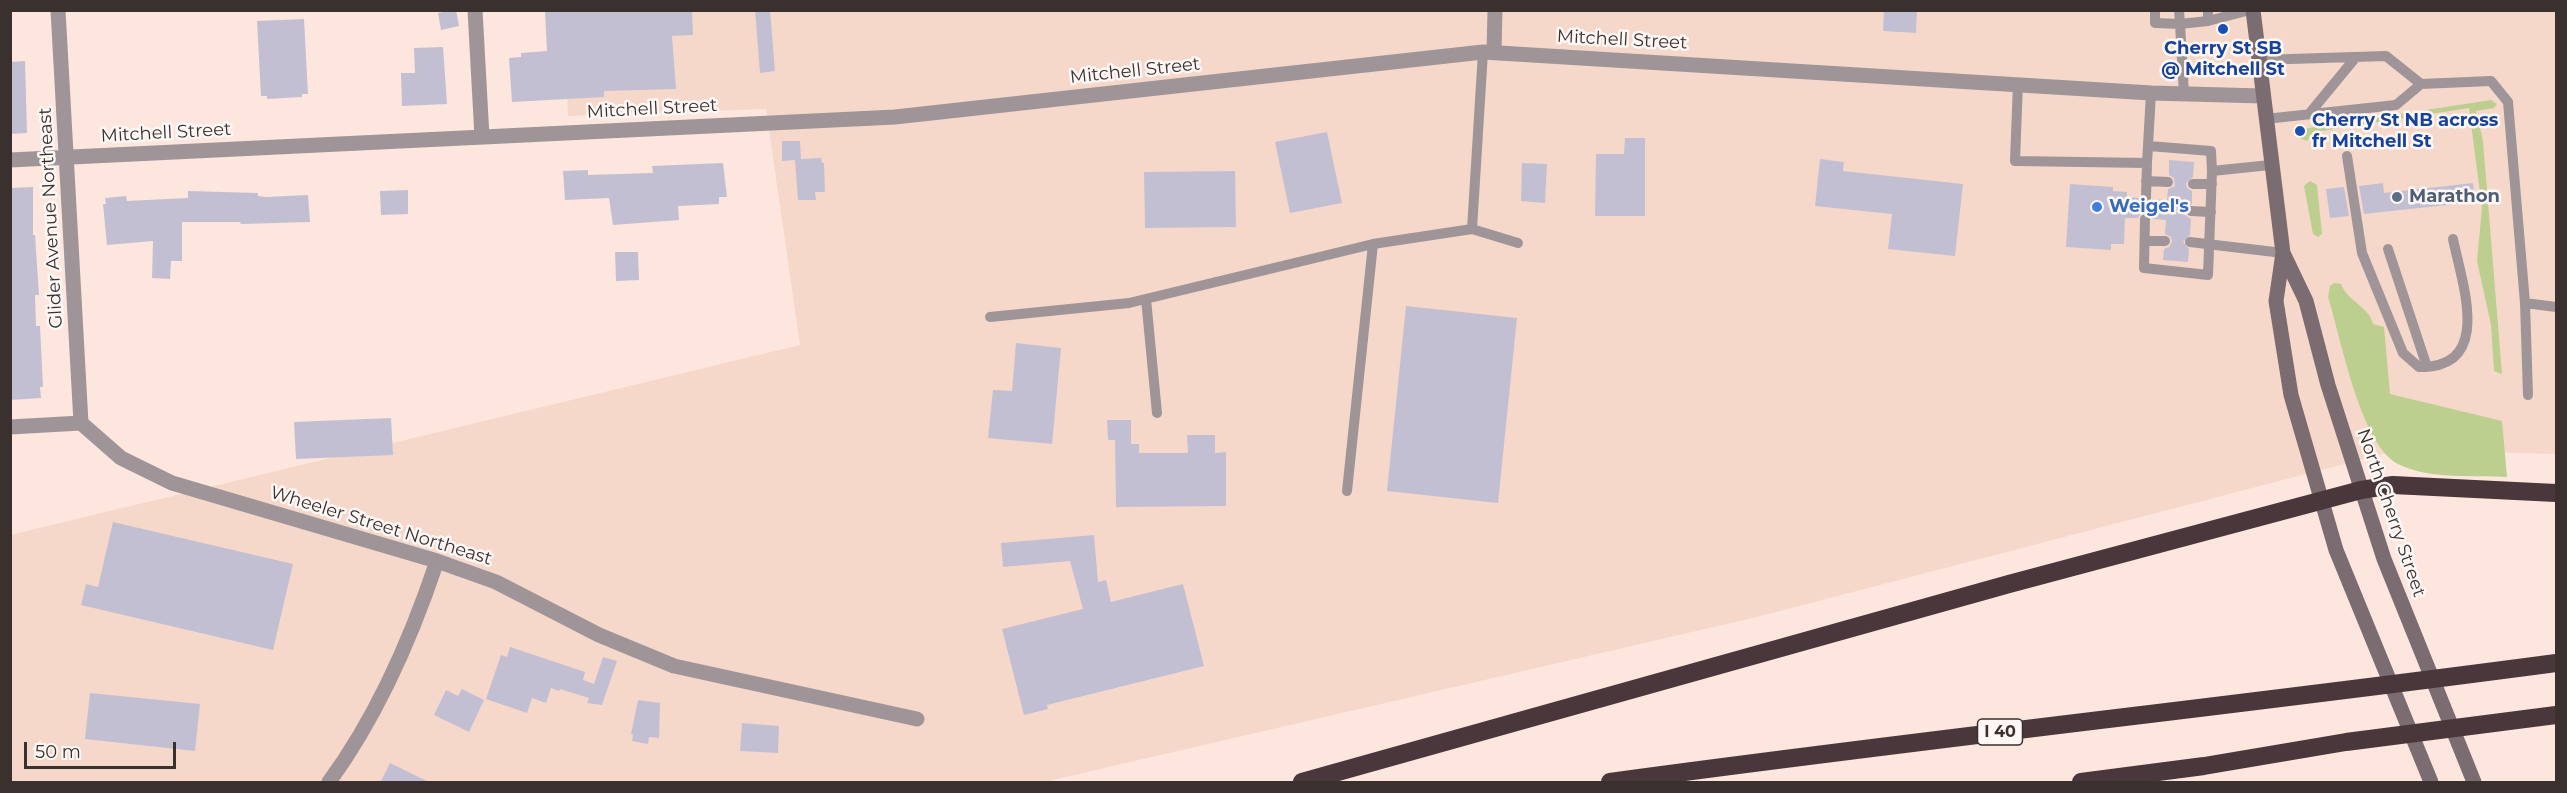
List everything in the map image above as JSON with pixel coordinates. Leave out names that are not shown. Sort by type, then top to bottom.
[{"type":"highway","points":[[1302,783],[2008,584],[2361,490],[2392,485],[2556,493]]},
{"type":"highway","name":"I 40","points":[[1611,783],[1917,741],[2325,695],[2556,663]]},
{"type":"highway","points":[[2081,783],[2204,766],[2346,742],[2556,715]]},
{"type":"street","name":"Glider Avenue Northeast","points":[[58,10],[81,423]]},
{"type":"street","points":[[475,10],[482,137]]},
{"type":"street","points":[[1489,52],[1495,10]]},
{"type":"street","name":"North Cherry Street","points":[[2251,10],[2283,253],[2276,301],[2281,346],[2294,407],[2336,550],[2431,783]]},
{"type":"street","name":"Mitchell Street","points":[[10,160],[895,117],[1489,52],[2151,93],[2263,96]]},
{"type":"street","name":"North Cherry Street","points":[[2283,253],[2306,301],[2328,385],[2388,569],[2474,783]]},
{"type":"street","points":[[10,427],[81,423]]},
{"type":"street","name":"Wheeler Street Northeast","points":[[81,423],[121,458],[172,483],[437,561],[496,582],[599,635],[674,666],[917,719]]},
{"type":"street","points":[[329,783],[377,706],[405,650],[437,561]]},
{"type":"lane","points":[[2155,10],[2155,23],[2180,24],[2208,16],[2251,10]]},
{"type":"lane","points":[[2179,10],[2184,94]]},
{"type":"lane","points":[[1472,229],[1489,52]]},
{"type":"lane","points":[[2259,60],[2386,56],[2421,84]]},
{"type":"lane","points":[[2309,114],[2356,57]]},
{"type":"lane","points":[[2265,119],[2396,105],[2421,84],[2491,81],[2508,102],[2525,303],[2528,395]]},
{"type":"lane","points":[[2018,83],[2015,161],[2147,163]]},
{"type":"lane","points":[[2145,198],[2151,93]]},
{"type":"lane","points":[[2145,219],[2144,268],[2208,274],[2211,243],[2211,151],[2149,146]]},
{"type":"lane","points":[[2347,156],[2362,253],[2403,353],[2419,367],[2445,364],[2458,354],[2467,335],[2468,310],[2453,239]]},
{"type":"lane","points":[[2212,171],[2270,165]]},
{"type":"lane","points":[[2146,181],[2168,182]]},
{"type":"lane","points":[[2193,184],[2212,184]]},
{"type":"lane","points":[[2191,211],[2211,212]]},
{"type":"lane","points":[[990,317],[1146,299],[1373,244],[1472,229],[1518,243]]},
{"type":"lane","points":[[2145,241],[2165,241]]},
{"type":"lane","points":[[2190,242],[2283,253]]},
{"type":"lane","points":[[1347,491],[1373,244]]},
{"type":"lane","points":[[2388,249],[2427,367]]},
{"type":"lane","points":[[1146,299],[1157,413]]},
{"type":"lane","points":[[2525,303],[2556,307]]},
{"type":"shaded area","points":[[563,11],[2556,11],[2556,454],[2398,450],[1761,616],[1044,782],[11,782],[10,535],[800,345],[766,109],[568,116]]},
{"type":"green space","points":[[2491,100],[2497,104],[2494,108],[2476,111],[2483,141],[2502,374],[2494,371],[2491,325],[2477,261],[2482,208],[2469,108],[2315,132],[2307,141],[2297,137],[2296,130]]},
{"type":"green space","points":[[2310,181],[2317,185],[2322,234],[2318,237],[2313,234],[2304,186]]},
{"type":"green space","points":[[2334,283],[2341,284],[2348,295],[2371,318],[2373,324],[2384,327],[2390,394],[2502,421],[2507,477],[2438,475],[2410,469],[2398,464],[2385,453],[2373,435],[2363,413],[2346,363],[2328,297],[2330,286]]},
{"type":"building","points":[[456,10],[459,26],[441,30],[438,13]]},
{"type":"building","points":[[692,10],[693,35],[672,36],[676,89],[604,91],[604,97],[512,102],[509,58],[521,57],[521,53],[547,51],[545,12]]},
{"type":"building","points":[[755,10],[770,10],[775,71],[760,73]]},
{"type":"building","points":[[1884,10],[1917,10],[1916,33],[1883,31]]},
{"type":"building","points":[[304,19],[308,94],[302,94],[302,97],[267,99],[267,96],[261,96],[257,21]]},
{"type":"building","points":[[443,47],[447,104],[402,106],[401,73],[415,73],[414,48]]},
{"type":"building","points":[[25,61],[27,133],[10,134],[10,62]]},
{"type":"building","points":[[1327,132],[1342,203],[1290,213],[1275,142]]},
{"type":"building","points":[[1625,138],[1645,138],[1645,216],[1595,216],[1596,154],[1624,154]]},
{"type":"building","points":[[782,141],[800,141],[801,159],[821,158],[824,163],[825,192],[815,192],[816,200],[798,200],[795,160],[782,161]]},
{"type":"building","points":[[1820,159],[1844,162],[1843,171],[1963,184],[1955,256],[1888,249],[1892,214],[1815,206]]},
{"type":"building","points":[[2169,160],[2194,162],[2193,177],[2186,183],[2187,188],[2192,191],[2192,204],[2184,210],[2185,215],[2191,219],[2190,235],[2183,242],[2189,249],[2188,262],[2163,260],[2164,249],[2172,242],[2171,237],[2165,234],[2166,220],[2152,219],[2146,212],[2141,213],[2138,218],[2125,218],[2124,244],[2111,244],[2111,250],[2066,247],[2070,184],[2113,187],[2113,191],[2127,192],[2127,197],[2139,198],[2142,204],[2149,205],[2153,199],[2167,200],[2168,189],[2175,186],[2174,178],[2169,175]]},
{"type":"building","points":[[723,163],[727,197],[719,197],[719,204],[678,206],[679,220],[613,225],[609,198],[565,200],[563,171],[588,170],[588,175],[653,173],[652,166]]},
{"type":"building","points":[[1522,163],[1547,164],[1545,203],[1521,201]]},
{"type":"building","points":[[1235,171],[1236,227],[1145,228],[1144,172]]},
{"type":"building","points":[[2383,183],[2384,193],[2473,183],[2475,202],[2364,214],[2359,186]]},
{"type":"building","points":[[33,187],[33,235],[35,235],[39,295],[35,295],[36,326],[40,326],[43,387],[40,387],[41,398],[10,400],[10,188]]},
{"type":"building","points":[[2344,187],[2349,216],[2330,218],[2326,189]]},
{"type":"building","points":[[408,190],[408,214],[381,215],[380,191]]},
{"type":"building","points":[[188,191],[258,193],[258,196],[266,197],[308,195],[310,222],[241,224],[240,222],[182,222],[182,261],[171,261],[170,279],[152,278],[153,241],[107,245],[103,204],[106,204],[105,198],[126,196],[127,201],[188,198]]},
{"type":"building","points":[[615,252],[638,252],[639,280],[616,281]]},
{"type":"building","points":[[1406,306],[1517,318],[1498,503],[1387,491]]},
{"type":"building","points":[[1016,343],[1061,348],[1052,444],[988,438],[993,390],[1012,391]]},
{"type":"building","points":[[391,418],[393,455],[296,459],[294,422]]},
{"type":"building","points":[[1107,420],[1131,420],[1131,444],[1139,444],[1139,453],[1188,453],[1187,435],[1215,435],[1215,453],[1226,452],[1226,506],[1116,507],[1115,440],[1108,440]]},
{"type":"building","points":[[113,522],[293,564],[273,650],[81,605],[86,584],[98,587]]},
{"type":"building","points":[[1094,535],[1098,582],[1106,580],[1111,602],[1183,584],[1204,666],[1047,705],[1048,709],[1024,715],[1002,629],[1083,609],[1070,561],[1003,567],[1001,543]]},
{"type":"building","points":[[510,647],[585,672],[583,680],[594,684],[603,657],[617,661],[602,705],[587,703],[589,698],[551,688],[546,703],[532,698],[527,713],[486,699],[501,655],[507,657]]},
{"type":"building","points":[[462,689],[484,700],[469,732],[434,715],[446,690],[458,696]]},
{"type":"building","points":[[90,693],[200,704],[195,751],[85,739]]},
{"type":"building","points":[[638,700],[660,703],[659,738],[649,737],[648,744],[632,741],[633,735],[631,734]]},
{"type":"building","points":[[742,723],[779,726],[778,753],[740,751]]},
{"type":"building","points":[[390,763],[431,783],[380,783]]},
{"type":"place","name":"Cherry St SB @ Mitchell St","points":[[2223,29]]},
{"type":"place","name":"Cherry St NB across fr Mitchell St","points":[[2300,131]]},
{"type":"place","name":"Marathon","points":[[2397,197]]},
{"type":"place","name":"Weigel's","points":[[2097,207]]}]
